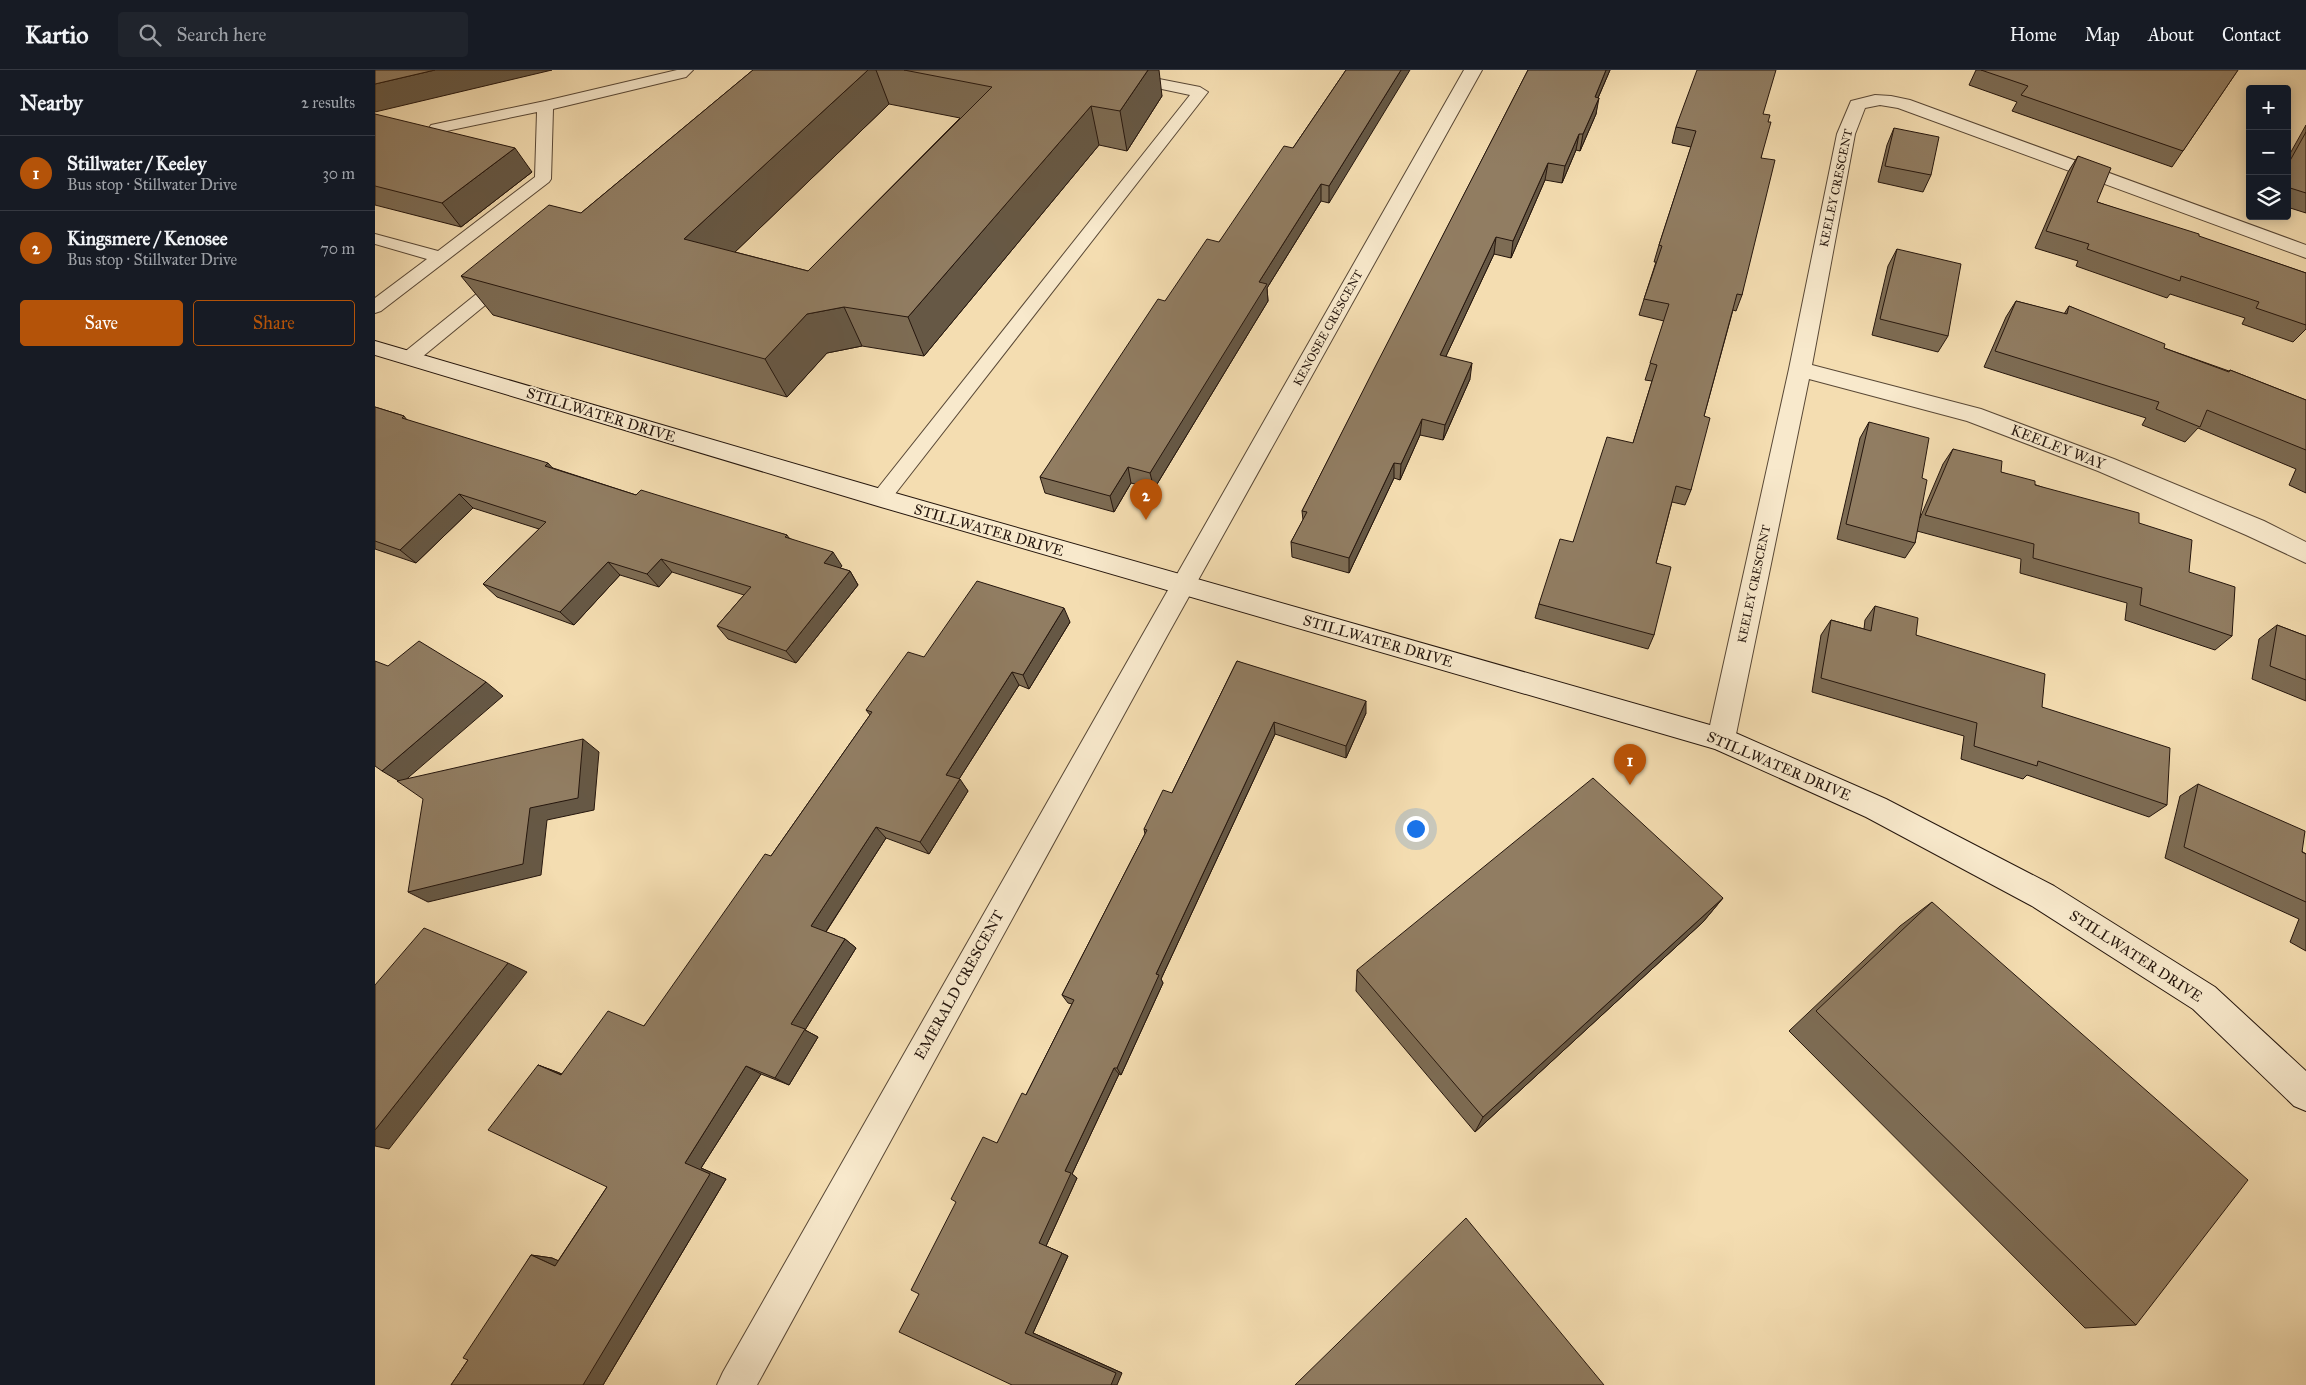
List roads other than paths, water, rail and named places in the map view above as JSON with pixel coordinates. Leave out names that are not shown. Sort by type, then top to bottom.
[{"type":"street","name":"KENOSEE CRESCENT","points":[[1183,586],[1473,70]]},
{"type":"street","name":"KEELEY CRESCENT","points":[[1721,739],[1801,369],[1846,134],[1857,105],[1869,100],[1887,99],[1904,104],[2306,252]]},
{"type":"street","name":"STILLWATER DRIVE","points":[[375,348],[1183,586],[1721,739],[1876,808],[2043,896],[2204,998],[2306,1094]]},
{"type":"street","name":"KEELEY WAY","points":[[1801,369],[1973,415],[2106,465],[2255,528],[2306,553]]},
{"type":"street","name":"EMERALD CRESCENT","points":[[736,1385],[1183,586]]},
{"type":"lane","points":[[437,128],[545,106],[681,74],[686,70]]},
{"type":"lane","points":[[881,498],[1200,92],[1091,70]]},
{"type":"lane","points":[[375,307],[543,179],[545,106]]},
{"type":"lane","points":[[375,239],[440,257]]},
{"type":"lane","points":[[409,358],[517,270]]},
{"type":"place","name":"Kingsmere / Kenosee","points":[[1146,520]]},
{"type":"place","name":"Stillwater / Keeley","points":[[1630,785]]}]
